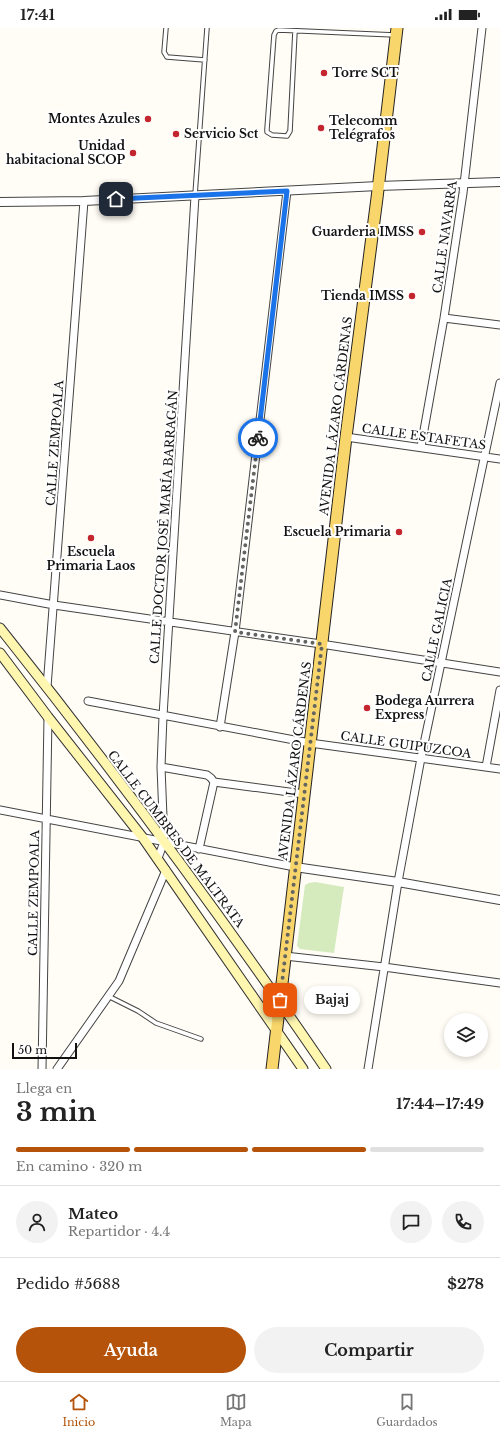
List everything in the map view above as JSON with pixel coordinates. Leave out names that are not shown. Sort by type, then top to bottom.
[{"type":"main road","name":"AVENIDA LÁZARO CÁRDENAS","points":[[272,1069],[346,437],[396,31]]},
{"type":"main road","name":"CALLE CUMBRES DE MALTRATA","points":[[0,628],[164,842],[280,1000],[326,1069]]},
{"type":"main road","points":[[0,653],[158,858],[303,1069]]},
{"type":"street","name":"CALLE NAVARRA","points":[[421,447],[444,318],[465,183],[482,28]]},
{"type":"street","points":[[0,202],[84,201],[378,186],[500,182]]},
{"type":"street","points":[[220,727],[235,632],[287,191]]},
{"type":"street","name":"CALLE DOCTOR JOSÉ MARÍA BARRAGÁN","points":[[158,858],[164,842],[161,767],[163,716],[195,196]]},
{"type":"street","name":"CALLE ZEMPOALA","points":[[47,688],[84,201]]},
{"type":"street","points":[[444,318],[500,325]]},
{"type":"street","name":"CALLE GALICIA","points":[[368,1069],[398,882],[421,758],[500,383]]},
{"type":"street","name":"CALLE ESTAFETAS","points":[[346,437],[500,459]]},
{"type":"street","points":[[0,594],[54,605],[322,644],[500,672]]},
{"type":"street","points":[[486,767],[500,690]]},
{"type":"street","name":"CALLE GUIPUZCOA","points":[[88,701],[310,743],[500,769]]},
{"type":"street","name":"CALLE ZEMPOALA","points":[[42,1069],[48,717]]},
{"type":"street","points":[[161,767],[207,775],[212,778],[214,782],[199,849]]},
{"type":"street","points":[[214,782],[304,794]]},
{"type":"street","points":[[0,810],[296,867],[398,882],[500,900]]},
{"type":"street","points":[[57,1069],[119,981],[166,870]]},
{"type":"street","points":[[285,956],[384,967],[500,983]]},
{"type":"lane","points":[[166,28],[164,52],[167,57],[205,60]]},
{"type":"lane","points":[[195,196],[207,28]]},
{"type":"lane","points":[[295,31],[290,131],[287,136],[272,135],[267,132],[267,129],[274,35],[276,31],[279,30],[396,31]]},
{"type":"lane","points":[[108,996],[138,1011],[156,1023],[201,1039]]},
{"type":"green space","points":[[315,882],[344,887],[334,953],[300,949],[297,946],[305,885]]},
{"type":"way so far","points":[[258,438],[235,632],[322,644],[280,1000]]},
{"type":"place","name":"Torre SCT","points":[[324,73]]},
{"type":"place","name":"Montes Azules","points":[[148,119]]},
{"type":"place","name":"Telecomm Telégrafos","points":[[321,128]]},
{"type":"place","name":"Servicio Sct","points":[[176,134]]},
{"type":"place","name":"Unidad habitacional SCOP","points":[[133,153]]},
{"type":"place","name":"Guarderia IMSS","points":[[422,232]]},
{"type":"place","name":"Tienda IMSS","points":[[412,296]]},
{"type":"place","name":"Escuela Primaria","points":[[399,532]]},
{"type":"place","name":"Escuela Primaria Laos","points":[[91,538]]},
{"type":"place","name":"Bodega Aurrera Express","points":[[367,708]]},
{"type":"place","name":"Bajaj","points":[[280,1000]]},
{"type":"route","points":[[116,199],[287,191],[258,438]]}]
